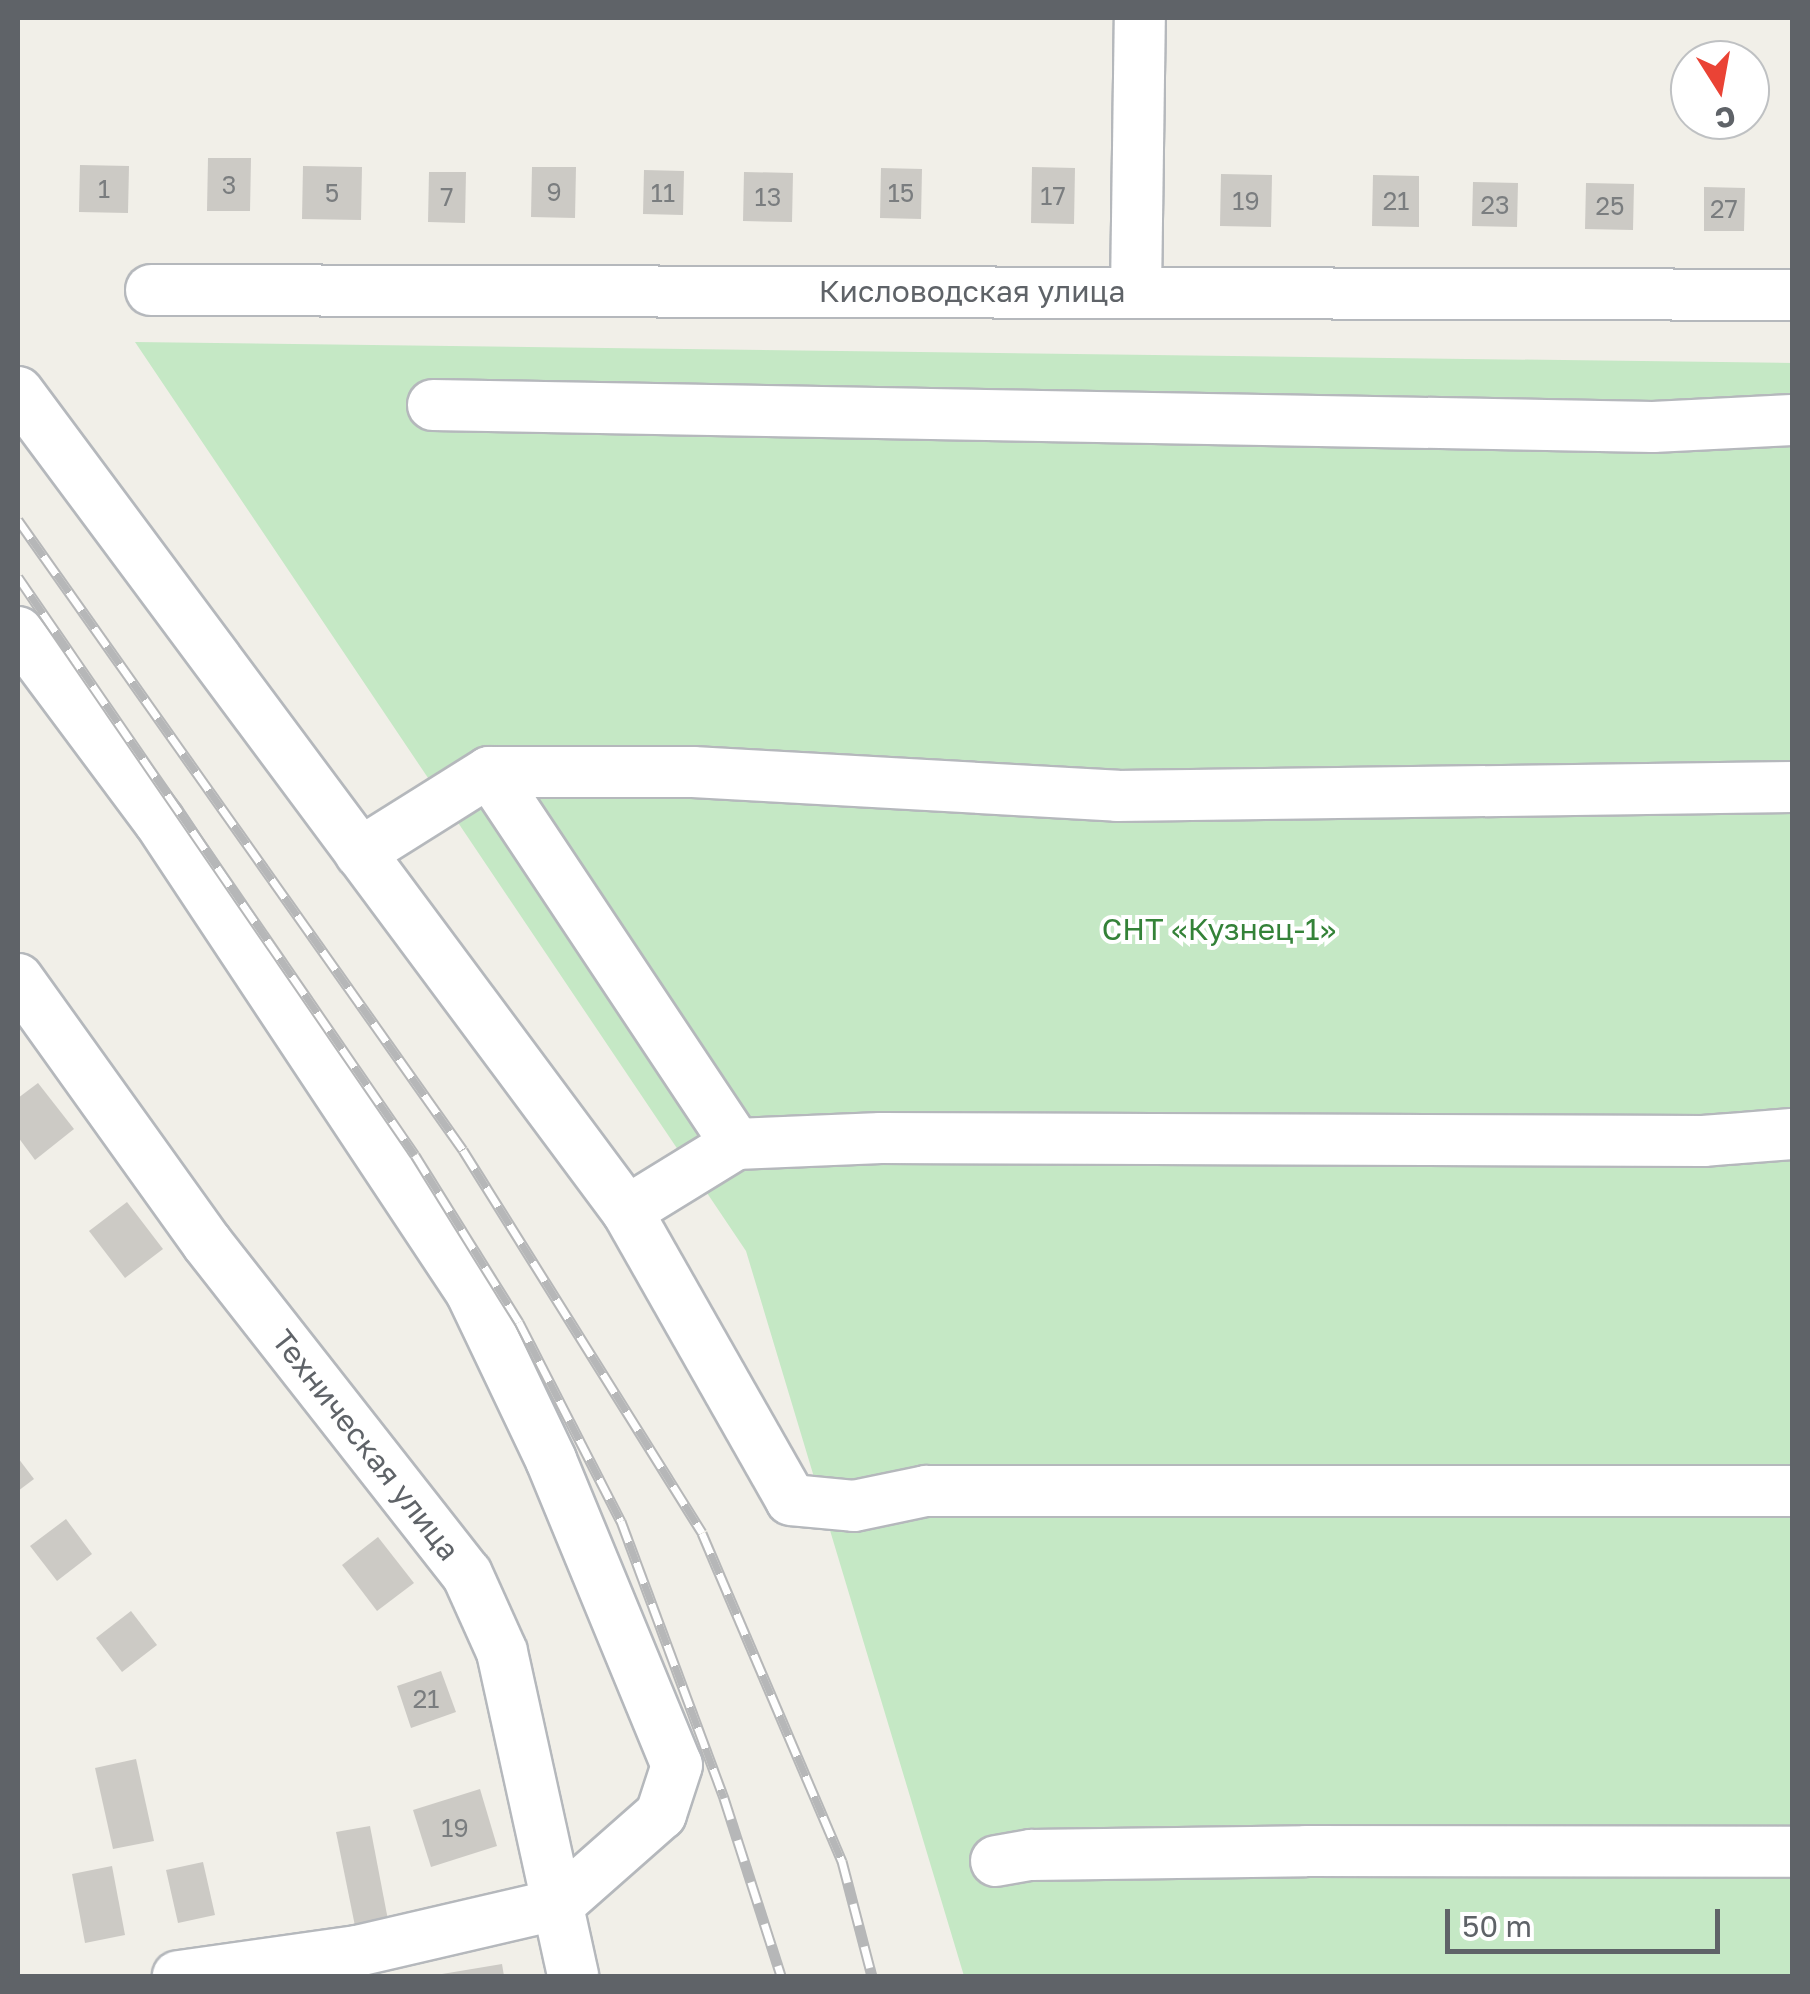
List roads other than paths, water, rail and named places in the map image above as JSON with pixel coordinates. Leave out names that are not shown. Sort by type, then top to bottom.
[{"type":"street","points":[[1136,292],[1140,18]]},
{"type":"street","name":"Кисловодская улица","points":[[150,290],[1792,295]]},
{"type":"street","points":[[18,392],[627,1212],[791,1500],[854,1506],[926,1490],[1792,1491]]},
{"type":"street","points":[[433,405],[1653,427],[1792,420]]},
{"type":"street","points":[[18,632],[158,821],[471,1292],[550,1460],[677,1765],[661,1814],[559,1904],[347,1964],[178,1976]]},
{"type":"street","points":[[360,852],[489,772],[693,772],[1118,796],[1792,786]]},
{"type":"street","points":[[489,772],[736,1144]]},
{"type":"street","name":"Техническая улица","points":[[18,979],[207,1243],[467,1574],[502,1652],[573,1976]]},
{"type":"street","points":[[627,1212],[736,1144],[882,1138],[1703,1141],[1792,1134]]},
{"type":"street","points":[[996,1862],[1031,1855],[1306,1851],[1792,1852]]},
{"type":"railway","points":[[18,520],[463,1150],[702,1533],[842,1861],[872,1976]]},
{"type":"railway","points":[[18,577],[415,1155],[519,1322],[621,1521],[724,1798],[781,1976]]},
{"type":"park label","name":"СНТ «Кузнец-1»","points":[[1219,929]]}]
